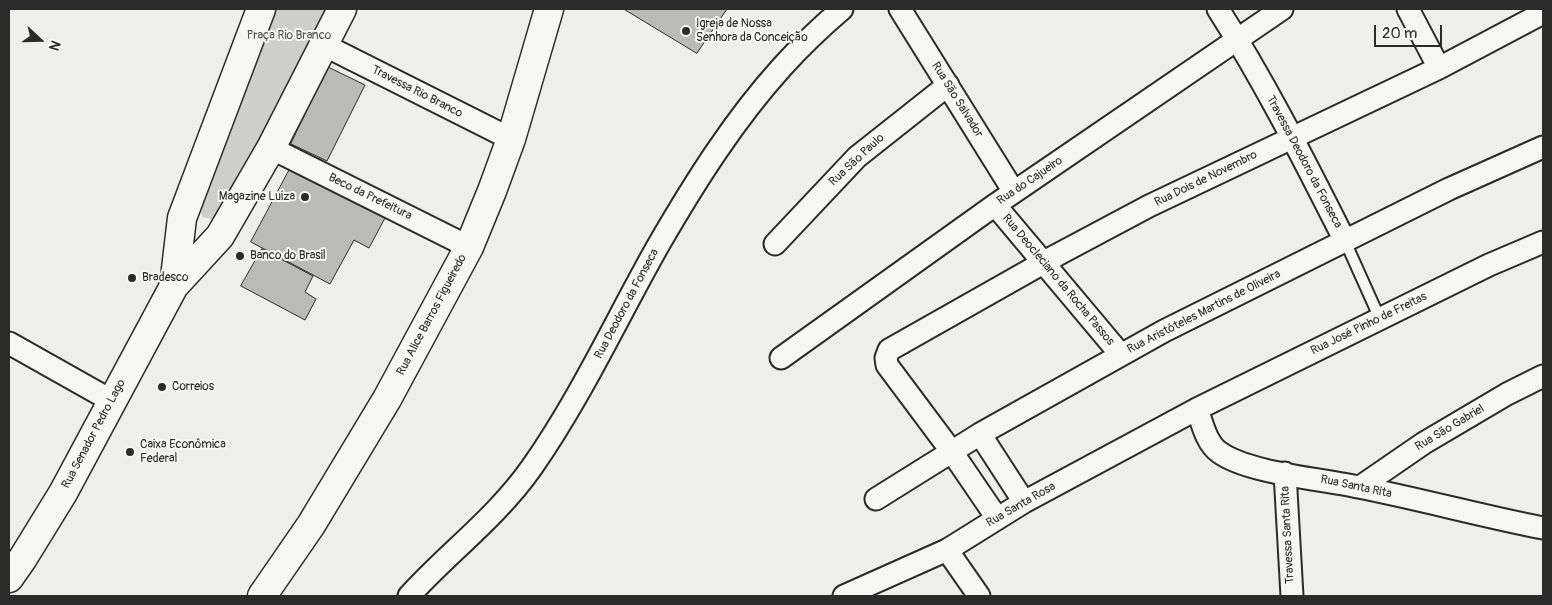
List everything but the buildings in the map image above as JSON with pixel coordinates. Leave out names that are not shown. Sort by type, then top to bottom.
[{"type":"street","points":[[174,286],[182,218],[261,9]]},
{"type":"street","points":[[174,286],[220,236],[271,148],[342,9]]},
{"type":"street","name":"Rua Alice Barros Figueiredo","points":[[262,596],[311,525],[387,399],[469,247],[511,139],[549,9]]},
{"type":"street","name":"Rua Deodoro da Fonseca","points":[[409,596],[498,510],[531,469],[593,368],[659,244],[721,145],[782,67],[842,9]]},
{"type":"street","name":"Rua São Salvador","points":[[900,9],[1014,192]]},
{"type":"street","name":"Travessa Deodoro da Fonseca","points":[[1218,9],[1238,40],[1293,137],[1345,241]]},
{"type":"street","name":"Rua do Cajueiro","points":[[781,358],[995,205],[1282,9]]},
{"type":"street","points":[[1408,9],[1439,68]]},
{"type":"street","name":"Rua Dois de Novembro","points":[[952,452],[887,365],[886,358],[889,350],[1149,206],[1439,68],[1543,13]]},
{"type":"street","name":"Travessa Rio Branco","points":[[324,45],[511,139]]},
{"type":"street","name":"Rua São Paulo","points":[[775,244],[857,157],[948,85]]},
{"type":"street","name":"Rua Aristóteles Martins de Oliveira","points":[[876,499],[980,434],[1164,331],[1449,189],[1543,147]]},
{"type":"street","name":"Beco da Prefeitura","points":[[271,148],[469,247]]},
{"type":"street","name":"Rua Deocleciano da Rocha Passos","points":[[995,205],[1121,355]]},
{"type":"street","points":[[182,218],[200,232],[220,236]]},
{"type":"street","name":"Rua José Pinho de Freitas","points":[[1197,408],[1489,264],[1543,242]]},
{"type":"street","name":"Rua Senador Pedro Lago","points":[[9,578],[24,558],[63,493],[174,286]]},
{"type":"street","points":[[9,343],[112,401]]},
{"type":"street","name":"Rua São Gabriel","points":[[1360,487],[1424,443],[1507,394],[1543,376]]},
{"type":"street","name":"Rua Santa Rita","points":[[1197,408],[1211,444],[1219,452],[1236,461],[1543,528]]},
{"type":"street","name":"Rua Santa Rosa","points":[[844,596],[946,550],[1024,502],[1197,408]]},
{"type":"street","points":[[980,434],[1024,502]]},
{"type":"street","points":[[952,452],[997,518]]},
{"type":"street","name":"Travessa Santa Rita","points":[[1285,473],[1292,596]]},
{"type":"street","points":[[946,550],[979,596]]},
{"type":"lane","name":"Travessa Deodoro da Fonseca","points":[[1345,241],[1380,319]]},
{"type":"green space","name":"Praça Rio Branco","points":[[271,9],[333,9],[222,221],[202,217],[200,205]]},
{"type":"place","name":"Igreja de Nossa Senhora da Conceição","points":[[686,31]]},
{"type":"place","name":"Magazine Luiza","points":[[305,197]]},
{"type":"place","name":"Banco do Brasil","points":[[240,256]]},
{"type":"place","name":"Bradesco","points":[[132,278]]},
{"type":"place","name":"Correios","points":[[162,387]]},
{"type":"place","name":"Caixa Econômica Federal","points":[[130,452]]}]
